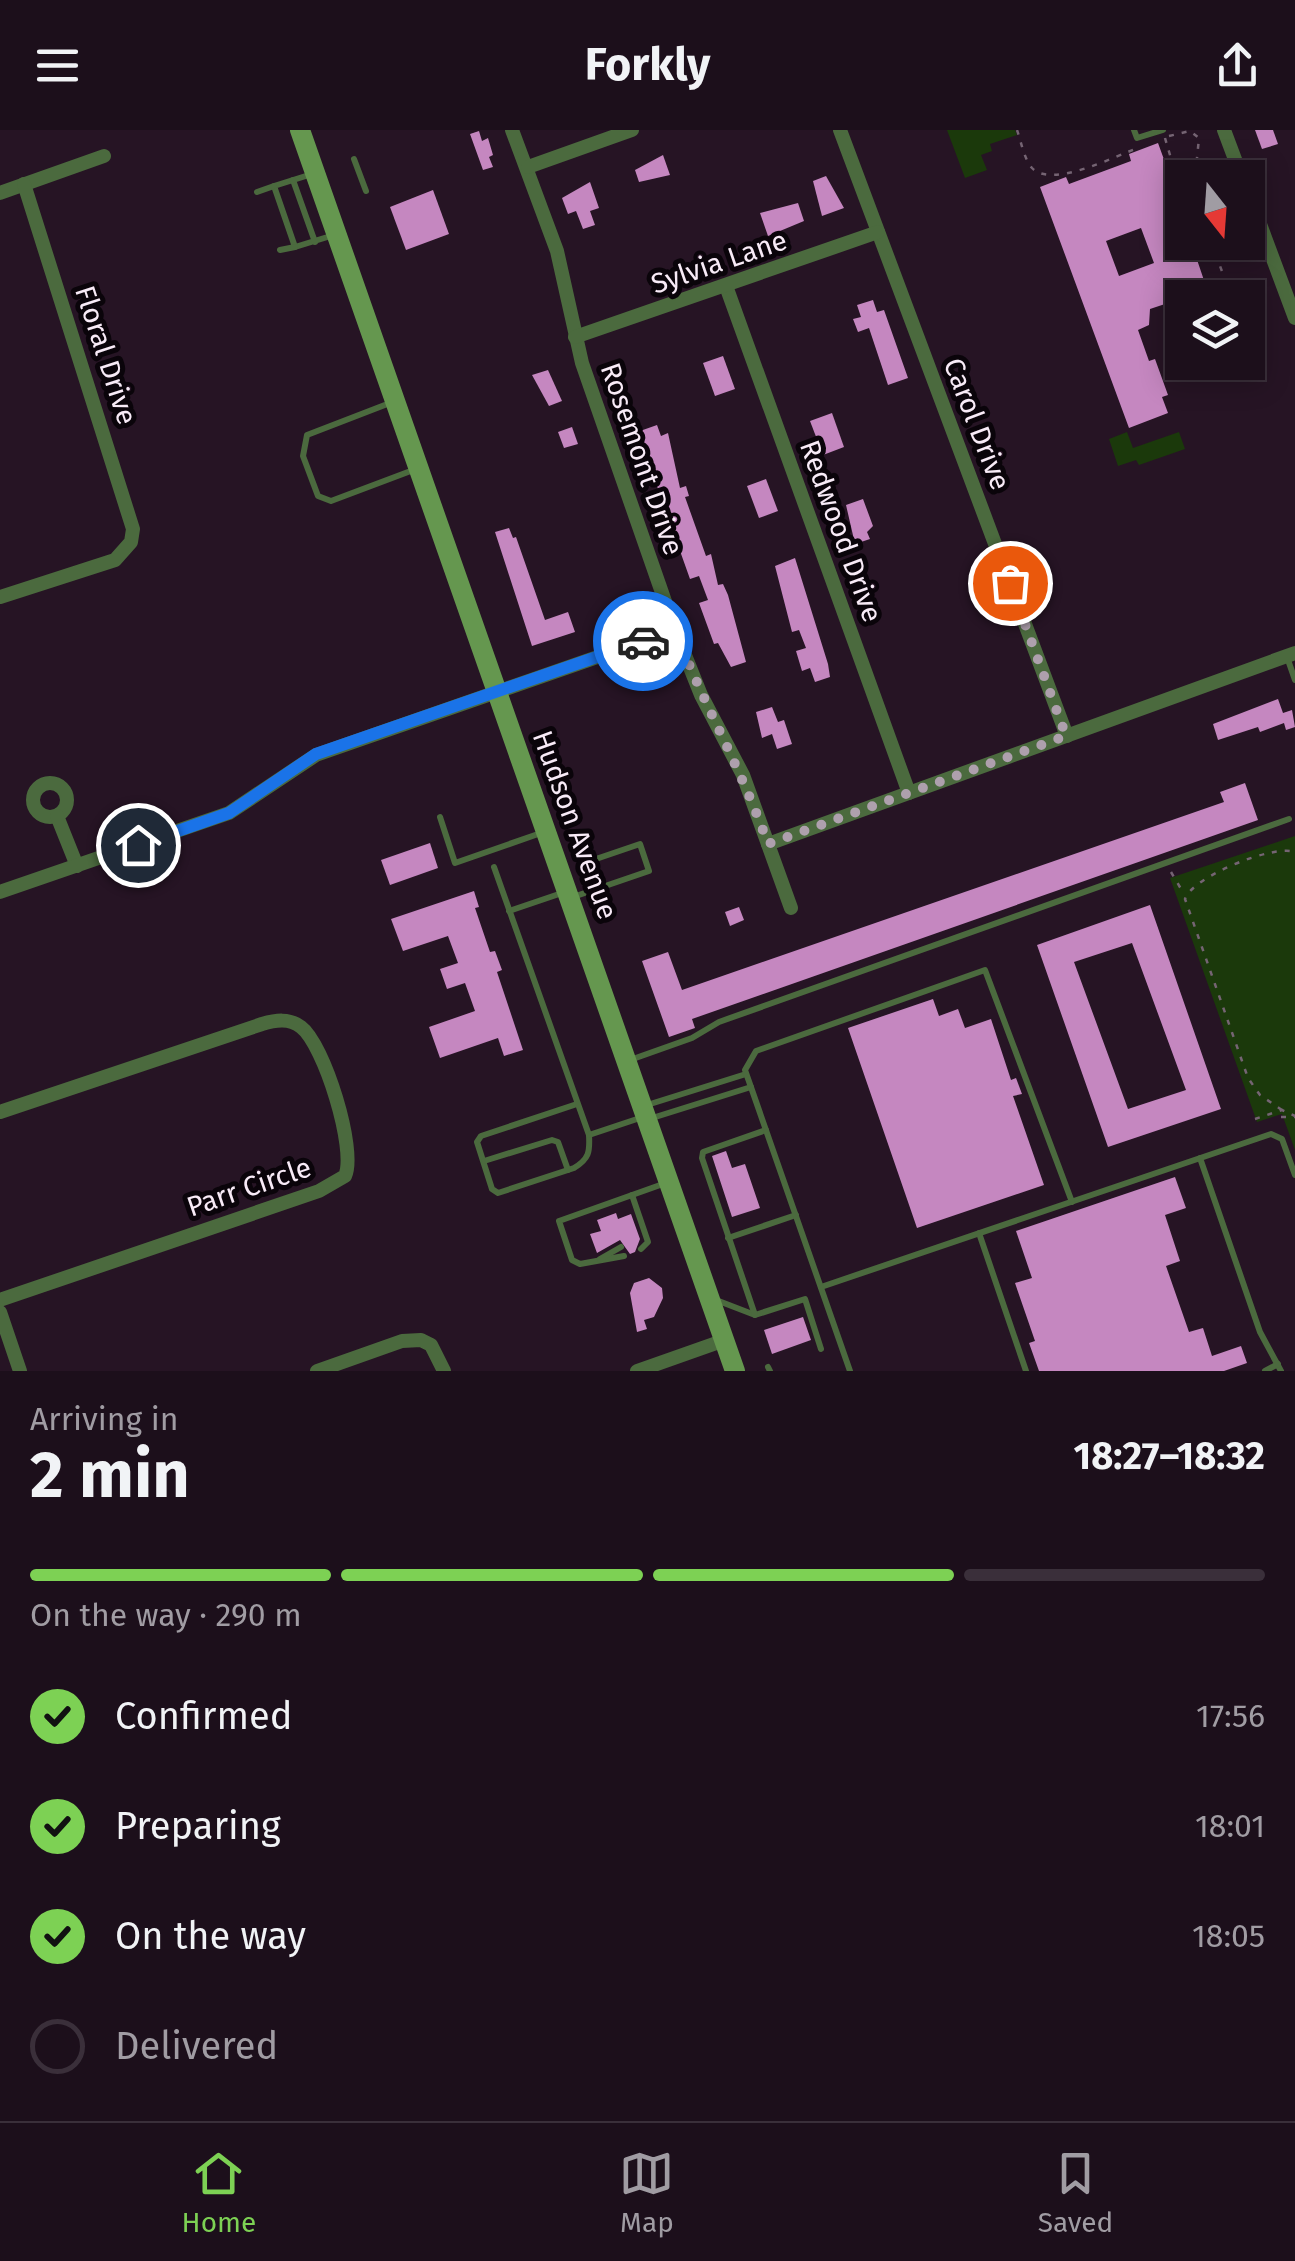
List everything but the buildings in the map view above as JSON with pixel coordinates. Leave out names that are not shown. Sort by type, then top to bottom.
[{"type":"main road","name":"Hudson Avenue","points":[[300,130],[571,894],[735,1371]]},
{"type":"street","name":"Rosemont Drive","points":[[512,130],[556,251],[575,337],[675,630],[701,695],[744,775],[791,908]]},
{"type":"street","points":[[528,167],[632,130]]},
{"type":"street","name":"Carol Drive","points":[[840,130],[1066,736]]},
{"type":"street","points":[[1224,130],[1235,160]]},
{"type":"street","points":[[0,192],[104,156]]},
{"type":"street","name":"Floral Drive","points":[[0,596],[115,560],[131,542],[128,503],[24,184]]},
{"type":"street","name":"Sylvia Lane","points":[[575,337],[878,232]]},
{"type":"street","points":[[1265,232],[1291,294],[1295,318]]},
{"type":"street","name":"Redwood Drive","points":[[726,286],[909,793]]},
{"type":"street","points":[[0,892],[229,813],[316,754],[675,630]]},
{"type":"street","points":[[768,844],[1291,655]]},
{"type":"street","points":[[57,816],[77,866]]},
{"type":"street","name":"Parr Circle","points":[[0,1112],[262,1024],[285,1020],[304,1029],[316,1046],[351,1157],[344,1176],[319,1190],[0,1300]]},
{"type":"street","points":[[0,1312],[20,1371]]},
{"type":"street","points":[[317,1371],[391,1344],[420,1340],[437,1353],[444,1371]]},
{"type":"street","points":[[637,1371],[725,1340]]},
{"type":"lane","points":[[1134,130],[1137,138],[1164,135]]},
{"type":"lane","points":[[354,159],[366,191]]},
{"type":"lane","points":[[257,192],[315,173]]},
{"type":"lane","points":[[293,180],[314,242]]},
{"type":"lane","points":[[274,186],[294,247]]},
{"type":"lane","points":[[280,250],[337,234]]},
{"type":"lane","points":[[395,401],[308,435],[303,456],[318,496],[331,501],[419,468]]},
{"type":"lane","points":[[1291,655],[1295,680]]},
{"type":"lane","points":[[440,817],[455,863],[547,831]]},
{"type":"lane","points":[[628,1061],[692,1038],[719,1022],[1289,819]]},
{"type":"lane","points":[[509,911],[602,887],[649,871],[640,844],[593,860],[602,887]]},
{"type":"lane","points":[[494,867],[589,1135],[586,1161],[498,1193],[477,1142],[482,1136],[578,1104]]},
{"type":"lane","points":[[850,1371],[746,1074],[748,1059],[768,1045],[985,970],[1072,1202]]},
{"type":"lane","points":[[589,1135],[746,1074]]},
{"type":"lane","points":[[646,1114],[751,1087]]},
{"type":"lane","points":[[755,1315],[703,1152],[766,1130]]},
{"type":"lane","points":[[821,1287],[1277,1134],[1295,1175]]},
{"type":"lane","points":[[484,1161],[552,1140],[558,1142],[568,1170]]},
{"type":"lane","points":[[1200,1158],[1260,1332],[1280,1368],[1265,1371]]},
{"type":"lane","points":[[622,1252],[606,1262],[600,1259],[583,1265],[572,1260],[559,1221],[669,1182]]},
{"type":"lane","points":[[632,1195],[648,1242],[641,1245]]},
{"type":"lane","points":[[728,1238],[796,1216]]},
{"type":"lane","points":[[979,1233],[1026,1371]]},
{"type":"lane","points":[[710,1297],[755,1315],[805,1299],[821,1349]]},
{"type":"path","points":[[1018,130],[1028,163],[1048,176],[1064,175],[1144,146]]},
{"type":"path","points":[[1154,142],[1164,135],[1190,131],[1200,138],[1198,160]]},
{"type":"path","points":[[1164,135],[1171,160]]},
{"type":"path","points":[[1185,895],[1197,882],[1272,851],[1295,852]]},
{"type":"path","points":[[1167,862],[1177,890],[1185,895],[1248,1078],[1260,1095],[1295,1117]]},
{"type":"path","points":[[1255,1118],[1282,1110]]},
{"type":"path","points":[[1281,1118],[1295,1117]]},
{"type":"green space","points":[[947,130],[1015,130],[1017,135],[990,144],[992,151],[981,155],[987,170],[965,178]]},
{"type":"green space","points":[[1127,432],[1133,448],[1179,432],[1185,449],[1139,465],[1136,460],[1118,466],[1109,439]]},
{"type":"green space","points":[[1295,836],[1295,1150],[1282,1114],[1257,1122],[1170,878]]},
{"type":"way so far","points":[[643,641],[675,630],[701,695],[744,775],[768,844],[1066,736],[1010,583]]},
{"type":"route","points":[[138,845],[229,813],[316,754],[643,641]]}]
